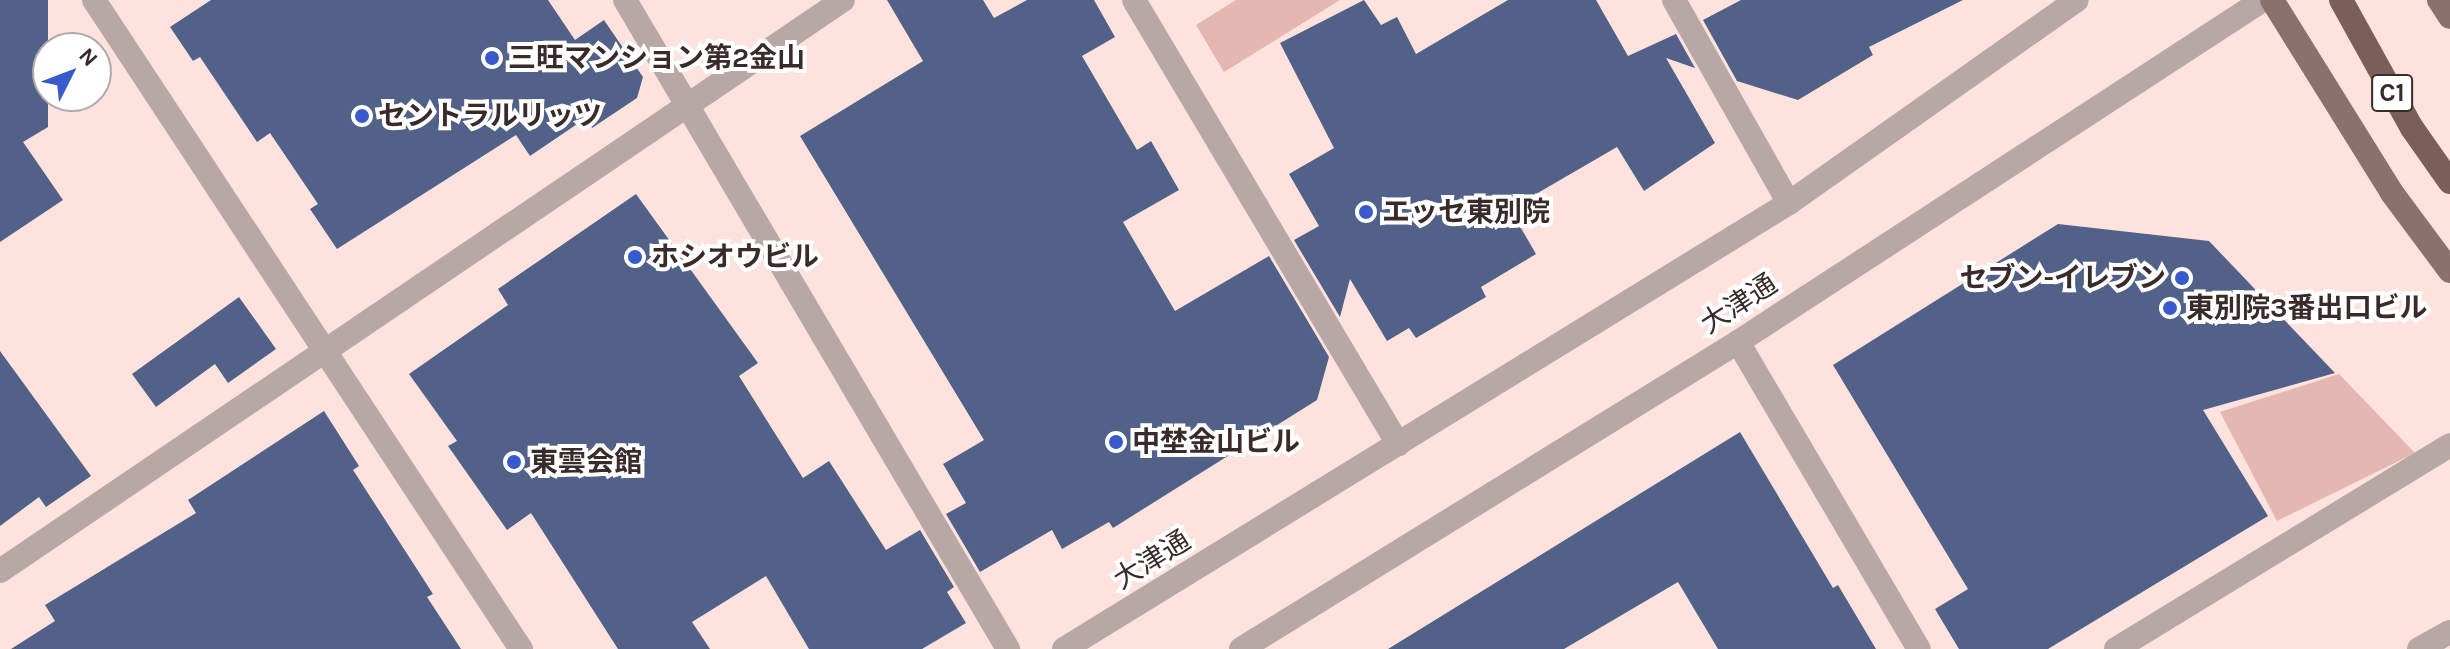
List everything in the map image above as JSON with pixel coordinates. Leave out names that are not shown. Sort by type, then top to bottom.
[{"type":"highway","name":"C1","points":[[2341,0],[2412,128],[2450,182]]},
{"type":"main road","points":[[2272,0],[2392,193],[2450,271]]},
{"type":"main road","points":[[2439,0],[2450,17]]},
{"type":"street","points":[[94,0],[328,350],[521,649]]},
{"type":"street","points":[[625,0],[1008,649]]},
{"type":"street","points":[[0,571],[843,0]]},
{"type":"street","points":[[1134,0],[1398,444]]},
{"type":"street","points":[[1674,0],[1789,203]]},
{"type":"street","name":"大津通","points":[[1064,649],[1789,203],[2077,0]]},
{"type":"street","name":"大津通","points":[[1241,649],[1738,342],[2263,0]]},
{"type":"street","points":[[1738,342],[1919,649]]},
{"type":"street","points":[[2116,649],[2450,445]]},
{"type":"street","points":[[2419,649],[2450,632]]},
{"type":"shaded area","points":[[1236,0],[1340,0],[1224,72],[1196,25]]},
{"type":"shaded area","points":[[2339,374],[2415,453],[2277,521],[2220,412]]},
{"type":"building","points":[[0,0],[48,0],[48,32],[32,32],[32,112],[48,112],[48,127],[23,142],[63,200],[0,242]]},
{"type":"building","points":[[211,0],[548,0],[575,40],[604,20],[643,77],[637,98],[592,128],[586,118],[530,156],[516,135],[337,249],[310,209],[318,204],[270,133],[257,142],[200,57],[193,61],[170,27]]},
{"type":"building","points":[[887,0],[983,0],[994,18],[1027,0],[1094,0],[1115,37],[1082,56],[1137,150],[1151,141],[1179,190],[1123,222],[1175,311],[1269,256],[1329,357],[1317,400],[1113,528],[1109,522],[1062,549],[1052,530],[980,572],[946,514],[966,503],[943,464],[984,440],[800,136],[923,61]]},
{"type":"building","points":[[1364,0],[1381,25],[1397,17],[1416,54],[1508,0],[1596,0],[1628,56],[1676,34],[1695,68],[1666,58],[1715,143],[1644,191],[1617,147],[1510,209],[1536,254],[1481,287],[1486,297],[1416,338],[1409,328],[1387,341],[1350,279],[1340,317],[1294,240],[1319,226],[1289,174],[1334,148],[1280,43]]},
{"type":"building","points":[[1741,0],[1963,0],[1869,47],[1873,55],[1798,100],[1737,81],[1703,20]]},
{"type":"building","points":[[636,194],[758,363],[739,376],[803,478],[829,461],[886,550],[920,530],[954,587],[947,592],[966,623],[922,649],[809,649],[766,576],[692,622],[710,649],[618,649],[531,513],[507,530],[448,446],[457,441],[409,374],[508,305],[498,289]]},
{"type":"building","points":[[2058,224],[2209,241],[2335,373],[2203,410],[2268,516],[2048,649],[1959,649],[1935,609],[1968,589],[1833,365]]},
{"type":"building","points":[[239,297],[276,349],[228,383],[215,364],[156,407],[132,374]]},
{"type":"building","points":[[0,351],[91,476],[46,507],[39,497],[0,526]]},
{"type":"building","points":[[324,411],[359,466],[353,470],[433,594],[427,597],[461,649],[11,649],[55,621],[45,605],[196,513],[188,500]]},
{"type":"building","points":[[1740,432],[1833,588],[1838,585],[1876,649],[1718,649],[1678,582],[1564,649],[1388,649]]},
{"type":"place","name":"三旺マンション第2金山","points":[[492,58]]},
{"type":"place","name":"セントラルリッツ","points":[[362,116]]},
{"type":"place","name":"エッセ東別院","points":[[1366,212]]},
{"type":"place","name":"ホシオウビル","points":[[635,257]]},
{"type":"place","name":"セブン-イレブン","points":[[2182,278]]},
{"type":"place","name":"東別院3番出口ビル","points":[[2170,308]]},
{"type":"place","name":"中埜金山ビル","points":[[1116,442]]},
{"type":"place","name":"東雲会館","points":[[514,462]]}]
